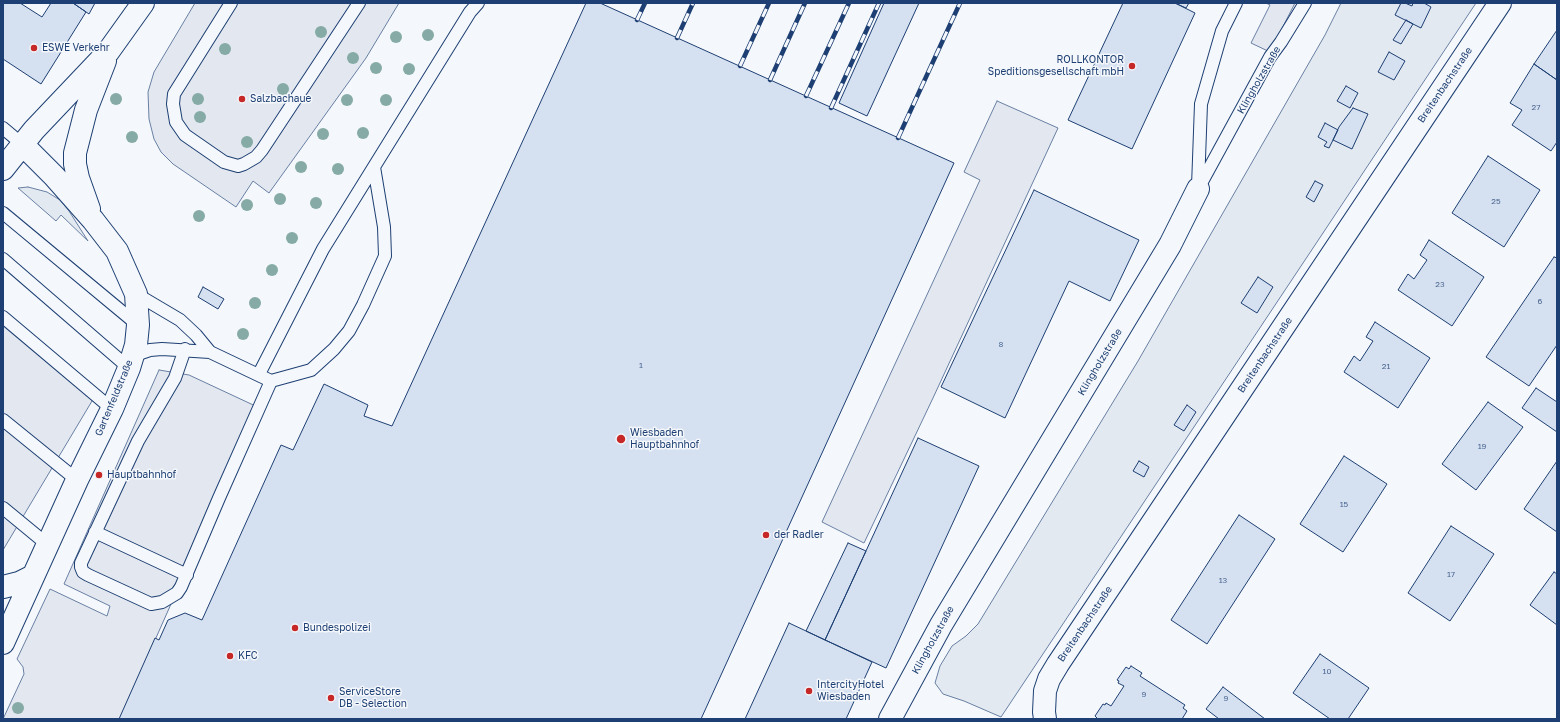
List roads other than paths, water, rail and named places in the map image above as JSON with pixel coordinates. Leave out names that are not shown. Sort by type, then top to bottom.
[{"type":"street","name":"Gartenfeldstraße","points":[[3,169],[22,144],[48,115],[108,52],[143,3]]},
{"type":"street","name":"Breitenbachstraße","points":[[1045,715],[1045,692],[1049,679],[1058,664],[1500,3]]},
{"type":"street","name":"Gartenfeldstraße","points":[[93,220],[78,178],[75,164],[75,153],[86,110],[108,52]]},
{"type":"street","name":"Gartenfeldstraße","points":[[3,644],[77,480],[112,409],[136,346],[138,325],[136,294],[117,251],[93,220],[54,176],[22,144]]},
{"type":"street","name":"Klingholzstraße","points":[[890,719],[941,625],[1170,245],[1198,189]]},
{"type":"street","points":[[3,587],[19,584],[33,576]]},
{"type":"lane","points":[[231,3],[174,94],[173,104],[176,122],[185,136],[224,162],[238,166],[256,157],[262,150],[359,3]]},
{"type":"lane","points":[[258,374],[323,249],[470,12],[478,3]]},
{"type":"lane","points":[[1198,189],[1201,104],[1222,31],[1236,3]]},
{"type":"lane","name":"Klingholzstraße","points":[[1198,189],[1270,57],[1305,3]]},
{"type":"lane","points":[[3,128],[22,144]]},
{"type":"lane","points":[[3,259],[131,362],[156,349],[185,349],[210,352],[271,381],[311,370],[334,349],[349,331],[363,305],[385,256],[384,227],[374,166]]},
{"type":"lane","points":[[3,213],[138,325]]},
{"type":"lane","points":[[136,294],[180,320],[196,335],[210,352]]},
{"type":"lane","points":[[3,317],[112,409]]},
{"type":"lane","points":[[185,349],[175,378],[138,441],[81,563],[83,572],[88,575],[151,604],[162,602],[177,593],[181,587],[271,381]]},
{"type":"lane","points":[[3,420],[77,480]]},
{"type":"lane","points":[[3,508],[48,545]]},
{"type":"lane","points":[[95,532],[187,575]]},
{"type":"railway","points":[[637,20],[645,3]]},
{"type":"railway","points":[[677,38],[693,3]]},
{"type":"railway","points":[[740,66],[769,3]]},
{"type":"railway","points":[[770,80],[805,3]]},
{"type":"railway","points":[[806,96],[849,3]]},
{"type":"railway","points":[[831,108],[879,3]]},
{"type":"railway","points":[[898,138],[960,3]]},
{"type":"place","name":"ESWE Verkehr","points":[[34,48]]},
{"type":"place","name":"ROLLKONTOR Speditionsgesellschaft mbH","points":[[1132,66]]},
{"type":"place","name":"Salzbachaue","points":[[242,99]]},
{"type":"place","name":"Wiesbaden Hauptbahnhof","points":[[621,439]]},
{"type":"place","name":"Hauptbahnhof","points":[[99,475]]},
{"type":"place","name":"der Radler","points":[[766,535]]},
{"type":"place","name":"Bundespolizei","points":[[295,628]]},
{"type":"place","name":"KFC","points":[[230,656]]},
{"type":"place","name":"IntercityHotel Wiesbaden","points":[[809,691]]},
{"type":"place","name":"ServiceStore DB - Selection","points":[[331,698]]}]
